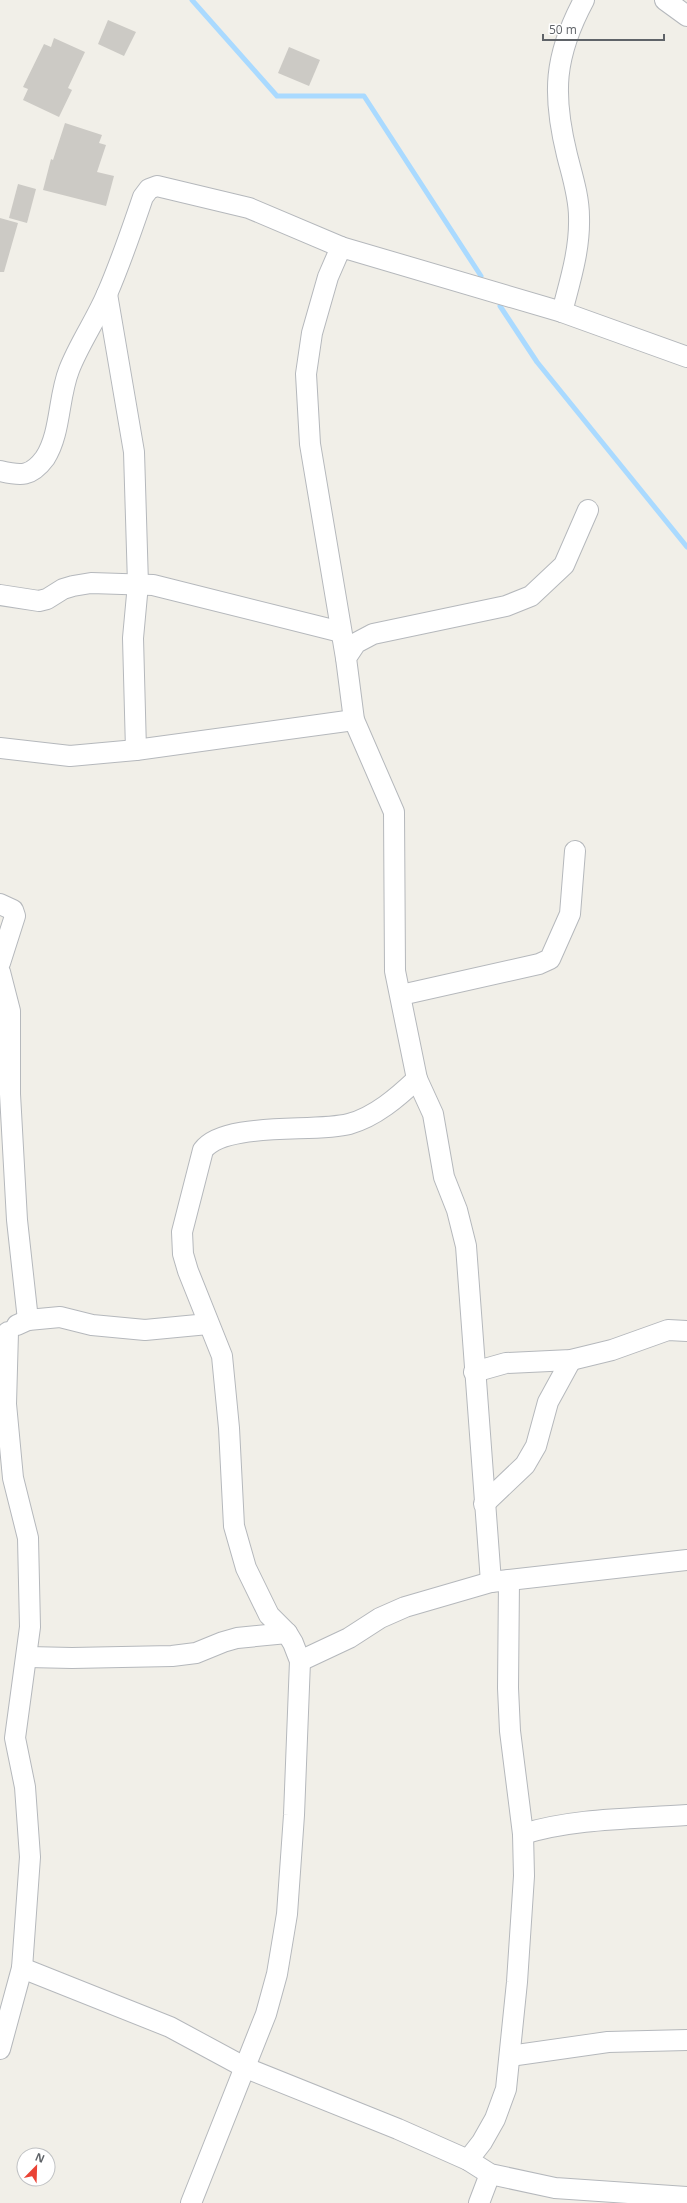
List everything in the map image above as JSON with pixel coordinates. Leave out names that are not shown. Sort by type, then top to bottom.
[{"type":"street","points":[[562,312],[578,250],[579,216],[575,190],[558,122],[556,92],[559,61],[572,22],[584,0]]},
{"type":"street","points":[[665,0],[687,16]]},
{"type":"street","points":[[0,471],[17,476],[26,474],[33,471],[45,458],[53,440],[69,370],[107,294],[143,196],[149,190],[157,186],[249,208],[341,247],[562,312],[687,358]]},
{"type":"street","points":[[341,247],[328,277],[312,333],[306,374],[310,444],[346,658],[354,720],[394,812],[395,971],[417,1079],[433,1114],[444,1177],[457,1210],[466,1246],[484,1504],[500,1581],[510,1731],[523,1834],[522,1906],[506,2089],[495,2119],[482,2142],[468,2160]]},
{"type":"street","points":[[107,294],[134,452],[138,584],[133,638],[136,750]]},
{"type":"street","points":[[346,658],[356,643],[373,634],[506,606],[531,596],[564,565],[588,510]]},
{"type":"street","points":[[0,595],[39,601],[63,588],[73,586],[92,583],[138,584],[173,589],[341,632]]},
{"type":"street","points":[[0,748],[70,756],[136,750],[354,720]]},
{"type":"street","points":[[401,995],[539,964],[550,959],[570,914],[575,851]]},
{"type":"street","points":[[0,904],[13,910],[15,916],[0,963]]},
{"type":"street","points":[[0,972],[10,1011],[5,1094],[28,1320]]},
{"type":"street","points":[[191,2203],[246,2068],[266,2014],[277,1974],[287,1914],[294,1815],[300,1661],[294,1643],[287,1633],[269,1615],[246,1568],[239,1546],[234,1526],[229,1428],[222,1356],[217,1339],[208,1324],[186,1265],[183,1254],[182,1232],[202,1150],[208,1142],[217,1138],[266,1129],[337,1126],[350,1124],[362,1119],[391,1102],[417,1079]]},
{"type":"street","points":[[0,2050],[22,1968],[30,1857],[25,1787],[15,1738],[17,1714],[28,1657],[30,1627],[28,1538],[13,1478],[11,1463],[6,1404],[4,1334],[16,1325],[28,1320],[60,1317],[92,1325],[145,1330],[208,1324]]},
{"type":"street","points":[[474,1372],[506,1363],[571,1360],[612,1350],[668,1330],[687,1331]]},
{"type":"street","points":[[484,1504],[525,1465],[536,1446],[548,1402],[571,1360]]},
{"type":"street","points":[[300,1661],[349,1638],[380,1618],[405,1607],[500,1581],[638,1567],[687,1560]]},
{"type":"street","points":[[28,1657],[79,1658],[172,1656],[196,1653],[237,1638],[287,1633]]},
{"type":"street","points":[[523,1834],[545,1827],[570,1823],[687,1816]]},
{"type":"street","points":[[22,1968],[170,2027],[246,2068],[398,2129],[468,2160],[490,2174],[555,2188],[675,2199]]},
{"type":"street","points":[[510,2056],[608,2042],[687,2040]]},
{"type":"street","points":[[479,2203],[490,2174]]},
{"type":"building","points":[[108,20],[136,32],[124,56],[98,44]]},
{"type":"building","points":[[54,38],[85,52],[68,88],[72,90],[59,117],[23,100],[28,89],[23,87],[44,44],[51,47]]},
{"type":"building","points":[[289,47],[320,60],[309,86],[278,73]]},
{"type":"building","points":[[65,123],[102,135],[99,143],[106,145],[97,172],[114,176],[106,206],[43,190],[51,159],[53,160]]},
{"type":"building","points":[[18,184],[36,189],[27,223],[9,218]]},
{"type":"building","points":[[0,218],[18,223],[4,272],[0,272]]},
{"type":"waterway","points":[[192,0],[277,96],[364,96],[481,276]]},
{"type":"waterway","points":[[500,306],[537,362],[687,547]]}]
